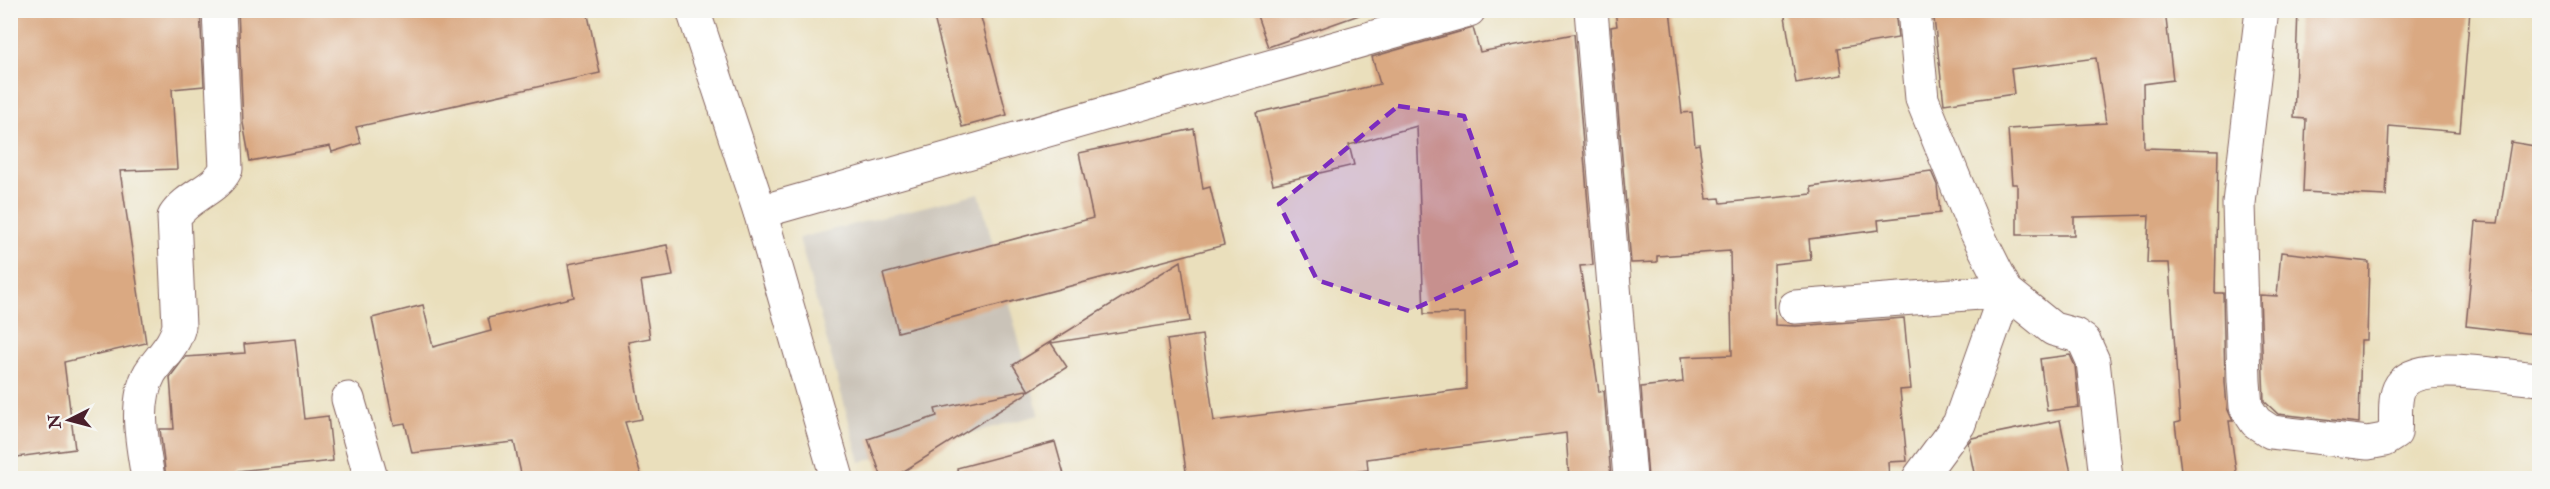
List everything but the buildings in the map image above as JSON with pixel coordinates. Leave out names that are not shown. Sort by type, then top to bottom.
[{"type":"main road","points":[[148,478],[142,436],[142,390],[157,363],[176,339],[179,326],[174,217],[180,208],[220,181],[226,169],[219,10]]},
{"type":"main road","points":[[693,10],[760,212],[837,478]]},
{"type":"main road","points":[[760,212],[1469,10]]},
{"type":"main road","points":[[1592,10],[1630,478]]},
{"type":"main road","points":[[1914,10],[1922,99],[1974,227],[2006,291],[2053,329],[2075,335],[2084,341],[2093,361],[2106,478]]},
{"type":"main road","points":[[2262,10],[2240,203],[2244,381],[2246,407],[2256,422],[2271,432],[2354,442],[2384,441],[2395,433],[2397,394],[2403,383],[2414,375],[2446,371],[2540,379]]},
{"type":"main road","points":[[1795,307],[2006,291]]},
{"type":"main road","points":[[1919,478],[1959,424],[2006,291]]},
{"type":"main road","points":[[348,399],[371,478]]},
{"type":"highlighted area","points":[[1398,106],[1464,116],[1516,263],[1409,311],[1317,280],[1279,204]]},
{"type":"shaded area","points":[[979,193],[1039,415],[860,462],[799,238]]}]
